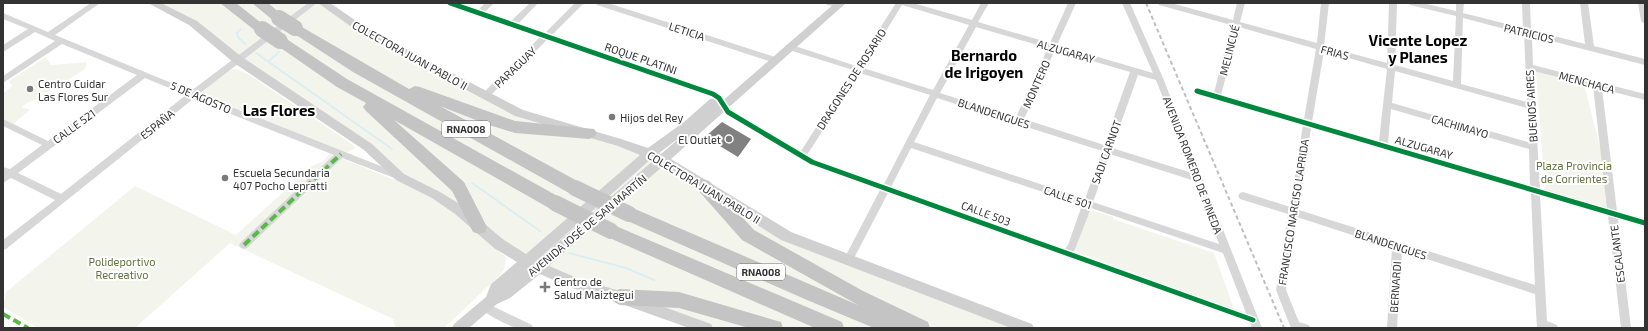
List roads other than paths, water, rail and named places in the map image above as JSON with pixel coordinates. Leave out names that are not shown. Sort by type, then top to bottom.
[{"type":"highway","name":"RNA008","points":[[227,3],[262,29],[342,83],[556,203],[611,231],[834,328]]},
{"type":"highway","name":"RNA008","points":[[259,3],[279,18],[358,68],[575,188],[629,214],[812,295],[894,328]]},
{"type":"highway","points":[[358,68],[503,124],[542,131],[589,134]]},
{"type":"highway","points":[[342,83],[387,121],[458,187],[479,227]]},
{"type":"highway","name":"RNA008","points":[[703,185],[748,235],[857,296],[921,328]]},
{"type":"highway","points":[[620,297],[679,300],[731,314],[774,328]]},
{"type":"main road","points":[[153,3],[193,23],[238,60],[368,147],[400,177],[459,210],[499,244],[532,265],[574,284],[620,297],[706,328]]},
{"type":"main road","name":"COLECTORA JUAN PABLO II","points":[[323,3],[364,32],[519,113],[650,153],[786,236],[848,261],[1027,328]]},
{"type":"main road","name":"AVENIDA JOSÉ DE SAN MARTÍN","points":[[459,328],[488,303],[505,294],[532,265],[650,153],[721,101],[834,4]]},
{"type":"main road","name":"AVENIDA JOSÉ DE SAN MARTÍN","points":[[771,58],[789,47],[834,4]]},
{"type":"main road","name":"AVENIDA JOSÉ DE SAN MARTÍN","points":[[532,265],[663,161],[721,101]]},
{"type":"street","points":[[49,35],[96,3]]},
{"type":"street","name":"ESPAÑA","points":[[3,246],[193,94],[313,3]]},
{"type":"street","name":"ROQUE PLATINI","points":[[450,3],[713,94],[721,101]]},
{"type":"street","points":[[479,13],[490,3]]},
{"type":"street","points":[[513,24],[534,3]]},
{"type":"street","name":"PARAGUAY","points":[[485,96],[580,3]]},
{"type":"street","name":"LETICIA","points":[[600,3],[771,58]]},
{"type":"street","name":"DRAGONES DE ROSARIO","points":[[802,156],[900,3]]},
{"type":"street","name":"ALZUGARAY","points":[[904,3],[1159,78]]},
{"type":"street","points":[[848,261],[935,94],[985,3]]},
{"type":"street","name":"MONTERO","points":[[1019,121],[1072,3]]},
{"type":"street","name":"AVENIDA ROMERO DE PINEDA","points":[[1126,3],[1159,78],[1255,324]]},
{"type":"street","name":"MELINCUÉ","points":[[1217,96],[1241,3]]},
{"type":"street","name":"FRANCISCO NARCISO LAPRIDA","points":[[1300,326],[1281,290],[1292,212],[1320,48],[1325,3]]},
{"type":"street","points":[[1383,145],[1391,67],[1393,3]]},
{"type":"street","name":"PATRICIOS","points":[[1413,3],[1645,62]]},
{"type":"street","points":[[1457,86],[1460,3]]},
{"type":"street","name":"BUENOS AIRES","points":[[1526,3],[1542,326]]},
{"type":"street","points":[[1584,3],[1590,48]]},
{"type":"street","points":[[1642,3],[1645,21]]},
{"type":"street","name":"FRIAS","points":[[1163,4],[1531,106]]},
{"type":"street","name":"5 DE AGOSTO","points":[[4,17],[400,177]]},
{"type":"street","points":[[3,49],[34,29]]},
{"type":"street","points":[[3,80],[62,40]]},
{"type":"street","name":"BLANDENGUES","points":[[789,47],[1199,179]]},
{"type":"street","name":"MENCHACA","points":[[1529,67],[1645,98]]},
{"type":"street","name":"SADI CARNOT","points":[[1067,253],[1072,247],[1135,71]]},
{"type":"street","name":"CALLE 521","points":[[5,174],[49,145],[145,74]]},
{"type":"street","name":"ESCALANTE","points":[[1597,85],[1626,328]]},
{"type":"street","name":"ALZUGARAY","points":[[1197,91],[1645,223]]},
{"type":"street","name":"CALLE 503","points":[[721,101],[728,112],[812,162],[1067,253],[1255,324]]},
{"type":"street","name":"CACHIMAYO","points":[[1387,104],[1533,147]]},
{"type":"street","points":[[3,122],[49,145]]},
{"type":"street","name":"CALLE 501","points":[[910,144],[1226,250]]},
{"type":"street","points":[[244,246],[341,154]]},
{"type":"street","points":[[5,174],[62,199]]},
{"type":"street","name":"BLANDENGUES","points":[[1243,196],[1540,291]]},
{"type":"street","name":"BERNARDI","points":[[1392,328],[1397,246]]},
{"type":"street","points":[[488,303],[494,312],[528,328]]},
{"type":"street","points":[[1542,326],[1553,328]]},
{"type":"waterway","points":[[241,29],[237,33],[238,37],[245,44]]},
{"type":"waterway","points":[[269,61],[279,52]]},
{"type":"waterway","points":[[256,53],[392,149]]},
{"type":"waterway","points":[[472,183],[540,231]]},
{"type":"waterway","points":[[569,253],[626,268],[654,280]]},
{"type":"railway","points":[[1146,3],[1284,328]]},
{"type":"place","name":"Centro Cuidar Las Flores Sur","points":[[30,89]]},
{"type":"place","name":"Hijos del Rey","points":[[612,117]]},
{"type":"place","name":"El Outlet","points":[[729,139]]},
{"type":"place","name":"Escuela Secundaria 407 Pocho Lepratti","points":[[225,178]]},
{"type":"place","name":"Centro de Salud Maiztegui","points":[[545,287]]},
{"type":"district","name":"Vicente Lopez y Planes","points":[[1418,48]]},
{"type":"district","name":"Bernardo de Irigoyen","points":[[984,64]]},
{"type":"district","name":"Las Flores","points":[[279,110]]},
{"type":"park label","name":"Plaza Provincia de Corrientes","points":[[1574,171]]},
{"type":"park label","name":"Polideportivo Recreativo","points":[[122,267]]}]
